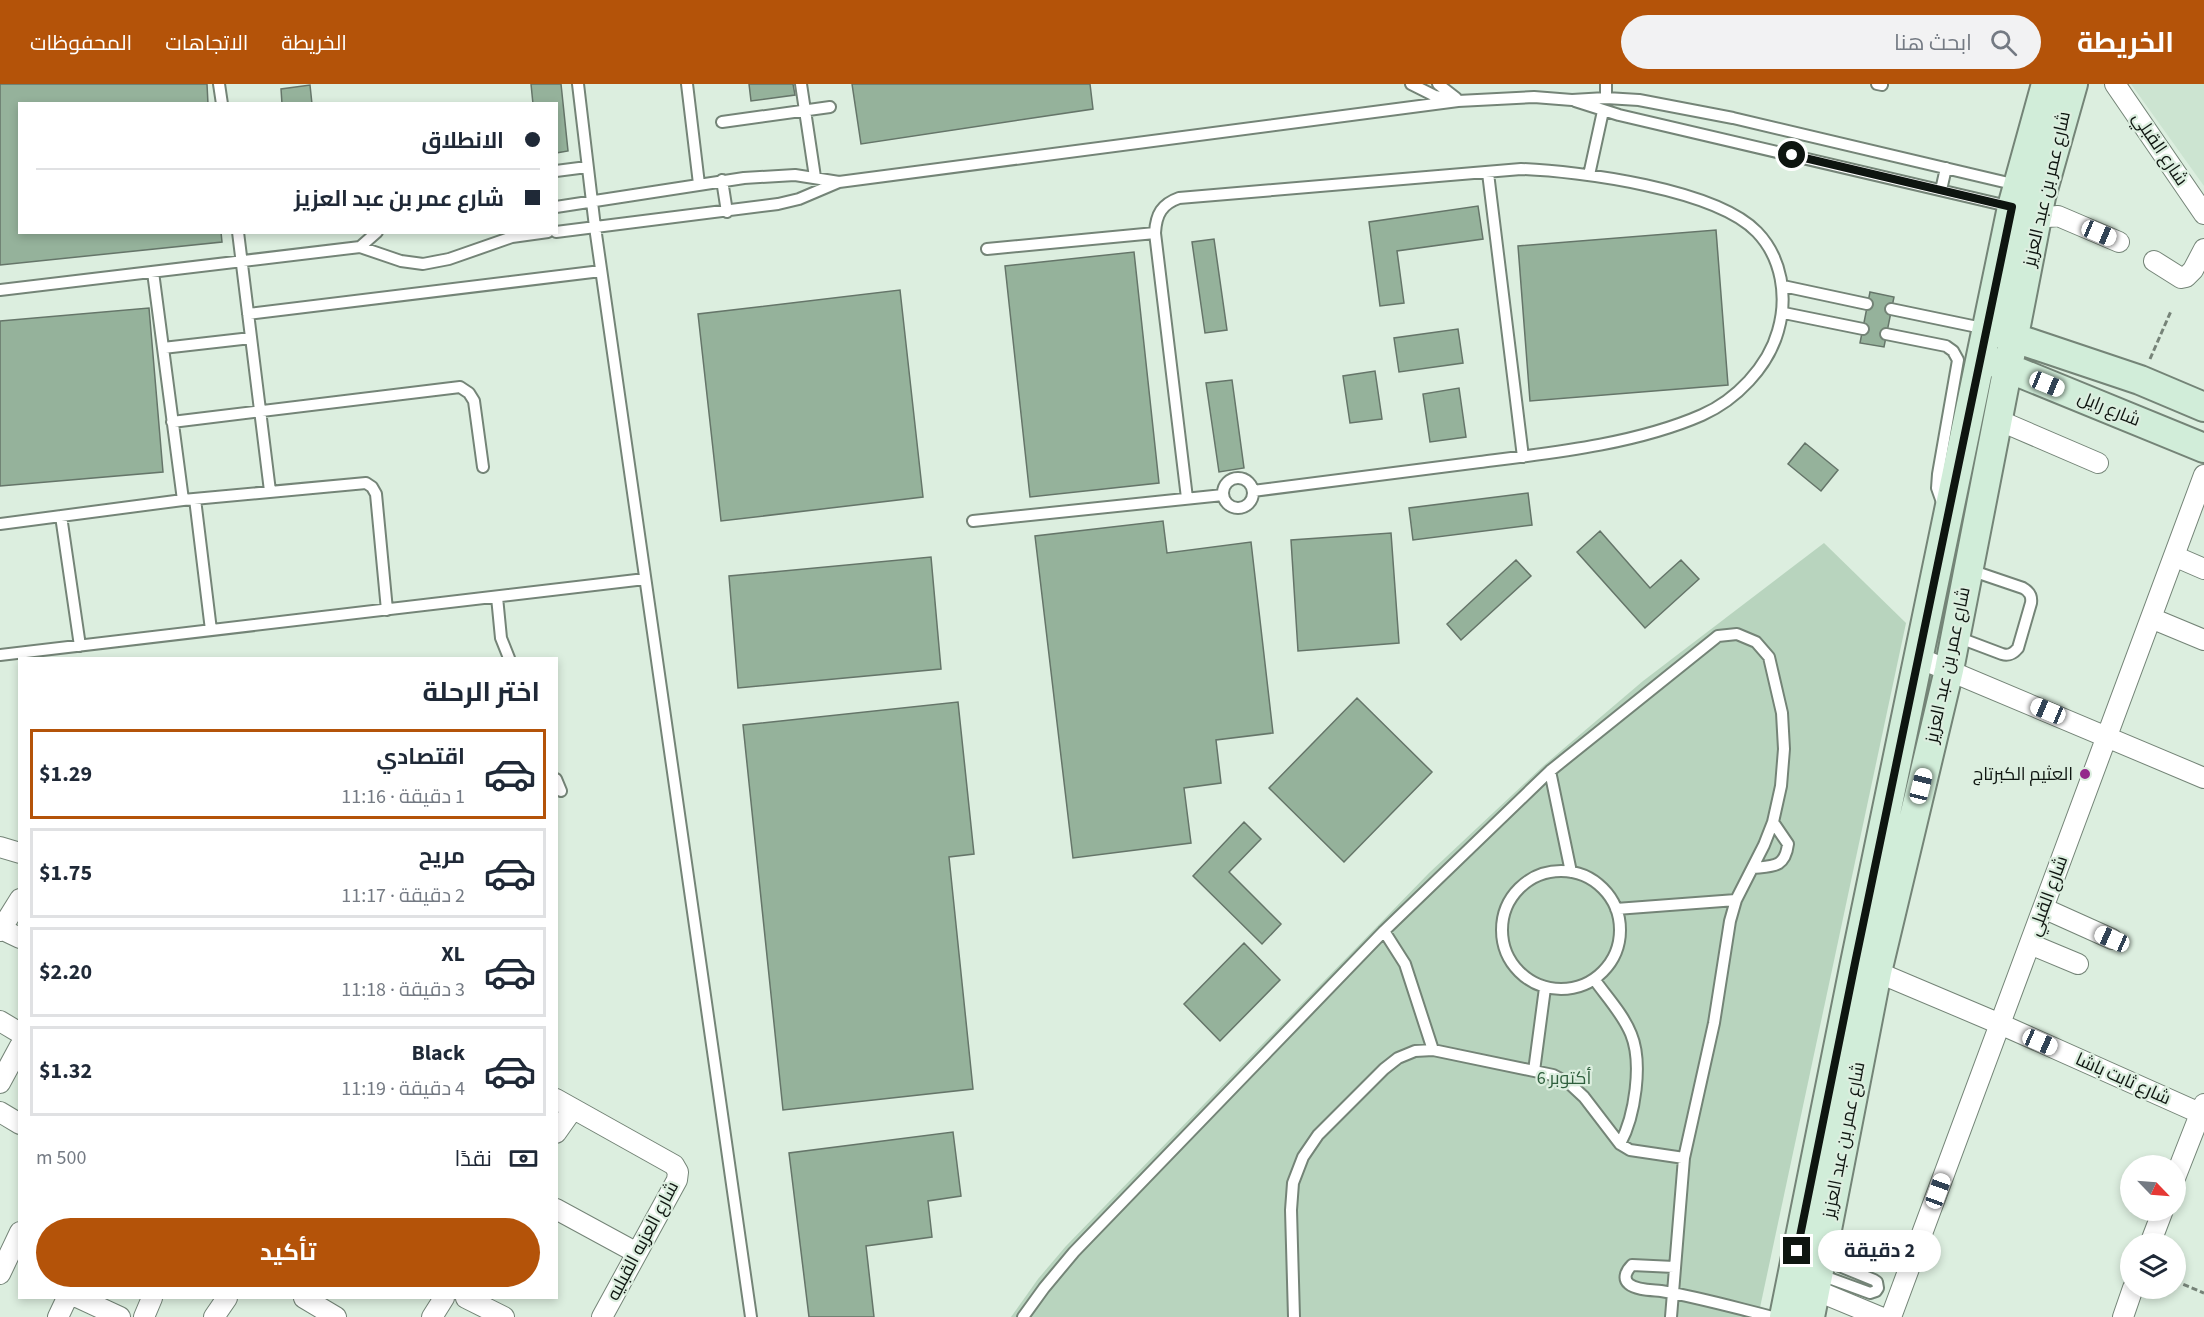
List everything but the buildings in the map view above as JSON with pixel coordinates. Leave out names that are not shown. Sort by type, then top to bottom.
[{"type":"main road","name":"شارع عمر بن عبد العزيز","points":[[1816,1285],[1877,972],[1949,670],[2014,337],[2033,204],[2046,84]]},
{"type":"main road","name":"شارع عمر بن عبد العزيز","points":[[1784,1317],[1852,974],[1987,329],[2033,204],[2073,84]]},
{"type":"main road","name":"شارع رايل","points":[[1987,329],[2140,381],[2204,407]]},
{"type":"main road","name":"شارع رايل","points":[[1981,357],[2204,448]]},
{"type":"street","name":"شارع القبلي","points":[[2115,84],[2204,214]]},
{"type":"street","points":[[2033,204],[2120,242]]},
{"type":"street","points":[[2154,261],[2181,278],[2186,277],[2193,270],[2204,249]]},
{"type":"street","points":[[1998,420],[2098,463]]},
{"type":"street","name":"شارع القبلي","points":[[1891,1317],[2204,475]]},
{"type":"street","points":[[2174,556],[2204,569]]},
{"type":"street","points":[[2151,618],[2204,640]]},
{"type":"street","points":[[1919,658],[2204,778]]},
{"type":"street","points":[[0,847],[18,852]]},
{"type":"street","points":[[14,903],[1,930],[18,937]]},
{"type":"street","points":[[2043,908],[2112,939]]},
{"type":"street","points":[[2030,944],[2078,964]]},
{"type":"street","name":"شارع ثابت باشا","points":[[1877,972],[2203,1111]]},
{"type":"street","points":[[0,1022],[18,1032]]},
{"type":"street","points":[[0,1083],[18,1050]]},
{"type":"street","points":[[558,1126],[565,1104]]},
{"type":"street","name":"شارع العزبه القبليه","points":[[565,1104],[674,1165],[678,1172],[677,1180],[602,1317]]},
{"type":"street","points":[[2185,1155],[2203,1111]]},
{"type":"street","points":[[0,1112],[18,1123]]},
{"type":"street","points":[[558,1210],[637,1253]]},
{"type":"street","points":[[6,1266],[18,1237]]},
{"type":"street","points":[[1816,1285],[1880,1317]]},
{"type":"street","points":[[58,1317],[67,1299]]},
{"type":"street","points":[[81,1299],[120,1317]]},
{"type":"street","points":[[144,1317],[152,1299]]},
{"type":"street","points":[[214,1317],[226,1299]]},
{"type":"street","points":[[432,1317],[443,1299]]},
{"type":"street","points":[[468,1299],[504,1317]]},
{"type":"street","points":[[2123,1317],[2129,1299]]},
{"type":"street","points":[[315,1305],[336,1317]]},
{"type":"lane","points":[[219,84],[222,102]]},
{"type":"lane","points":[[578,84],[591,202],[751,1317]]},
{"type":"lane","points":[[687,84],[699,184]]},
{"type":"lane","points":[[801,84],[815,177]]},
{"type":"lane","points":[[1411,84],[1435,96],[1458,101]]},
{"type":"lane","points":[[1438,84],[1458,101]]},
{"type":"lane","points":[[1606,84],[1606,98]]},
{"type":"lane","points":[[558,231],[778,204],[799,199],[839,182],[1458,101],[1534,97],[1572,100],[1606,98],[1640,100],[1733,118],[1946,168],[2033,204]]},
{"type":"lane","points":[[1572,100],[1603,111],[1941,190],[2033,204]]},
{"type":"lane","points":[[722,122],[830,107]]},
{"type":"lane","points":[[1588,175],[1603,111]]},
{"type":"lane","points":[[558,171],[587,167]]},
{"type":"lane","points":[[1941,190],[1946,168]]},
{"type":"lane","points":[[1187,498],[1155,233],[1160,210],[1168,202],[1179,198],[1521,170],[1555,170],[1637,183],[1730,213],[1756,231],[1774,257],[1783,286],[1784,313],[1774,346],[1740,391],[1722,405],[1701,416],[1643,434],[1583,448],[1254,491]]},
{"type":"lane","points":[[1488,173],[1523,457]]},
{"type":"lane","points":[[558,207],[722,180],[776,175],[815,177],[839,182]]},
{"type":"lane","points":[[722,180],[727,212]]},
{"type":"lane","points":[[987,249],[1155,233]]},
{"type":"lane","points":[[237,234],[270,491]]},
{"type":"lane","points":[[360,247],[375,234]]},
{"type":"lane","points":[[0,290],[360,247],[401,261],[423,264],[449,259],[493,242],[534,234]]},
{"type":"lane","points":[[248,314],[601,271]]},
{"type":"lane","points":[[153,272],[183,500]]},
{"type":"lane","points":[[1783,286],[1868,304]]},
{"type":"lane","points":[[1891,309],[1987,329]]},
{"type":"lane","points":[[1784,313],[1863,329]]},
{"type":"lane","points":[[1886,334],[1946,346],[1953,351],[1958,360],[1937,488],[1941,501],[1949,513]]},
{"type":"lane","points":[[163,348],[251,338]]},
{"type":"lane","points":[[172,422],[460,387],[469,393],[474,401],[483,467]]},
{"type":"lane","points":[[1233,478],[1247,480],[1254,491],[1249,503],[1243,507],[1230,506],[1223,495],[1224,488],[1233,478]]},
{"type":"lane","points":[[0,524],[183,500],[366,483],[376,494],[387,610]]},
{"type":"lane","points":[[973,521],[1223,495]]},
{"type":"lane","points":[[195,499],[211,630]]},
{"type":"lane","points":[[61,516],[80,646]]},
{"type":"lane","points":[[1954,636],[2002,654],[2014,653],[2018,648],[2031,603],[2032,597],[2029,591],[1968,570]]},
{"type":"lane","points":[[0,655],[645,579]]},
{"type":"lane","points":[[498,597],[501,638],[509,657]]},
{"type":"lane","points":[[1023,1317],[1074,1252],[1384,931],[1550,771],[1718,636],[1737,634],[1756,642],[1769,657],[1782,713],[1784,749],[1781,786],[1773,822],[1736,900],[1730,921],[1714,1023],[1684,1158],[1671,1293],[1671,1317]]},
{"type":"lane","points":[[1550,771],[1571,872]]},
{"type":"lane","points":[[558,784],[561,791]]},
{"type":"lane","points":[[1753,868],[1778,865],[1786,856],[1788,844],[1773,822]]},
{"type":"lane","points":[[1553,872],[1571,872],[1585,877],[1608,895],[1616,909],[1619,924],[1617,948],[1606,969],[1579,987],[1562,990],[1545,988],[1528,980],[1515,968],[1506,953],[1502,936],[1503,917],[1510,901],[1521,886],[1536,877],[1553,872]]},
{"type":"lane","points":[[1616,909],[1736,900]]},
{"type":"lane","points":[[1384,931],[1405,964],[1433,1050]]},
{"type":"lane","points":[[1594,979],[1630,1031],[1636,1046],[1637,1061],[1632,1115],[1620,1144]]},
{"type":"lane","points":[[1534,1071],[1545,988]]},
{"type":"lane","points":[[1294,1317],[1291,1210],[1293,1183],[1303,1158],[1318,1135],[1384,1069],[1398,1058],[1415,1051],[1433,1050],[1553,1075],[1570,1084],[1584,1097],[1620,1144],[1641,1153],[1684,1158]]},
{"type":"lane","points":[[1674,1267],[1632,1265],[1626,1270],[1625,1278],[1636,1288],[1671,1293],[1773,1317]]},
{"type":"lane","points":[[1874,1280],[1878,1288],[1870,1293],[1816,1285],[1874,1280]]},
{"type":"path","points":[[2140,381],[2171,311]]},
{"type":"path","points":[[2186,1286],[2204,1293]]},
{"type":"shaded area","points":[[2131,84],[2204,84],[2204,186]]},
{"type":"green space","name":"6 أكتوبر","points":[[1824,543],[1906,623],[1758,1317],[1011,1317],[1038,1279],[1066,1246],[1429,873],[1542,767],[1643,681]]},
{"type":"place","name":"العثيم الكبرتاج","points":[[2085,774]]},
{"type":"route","points":[[1792,155],[2012,207],[1797,1251]]}]
